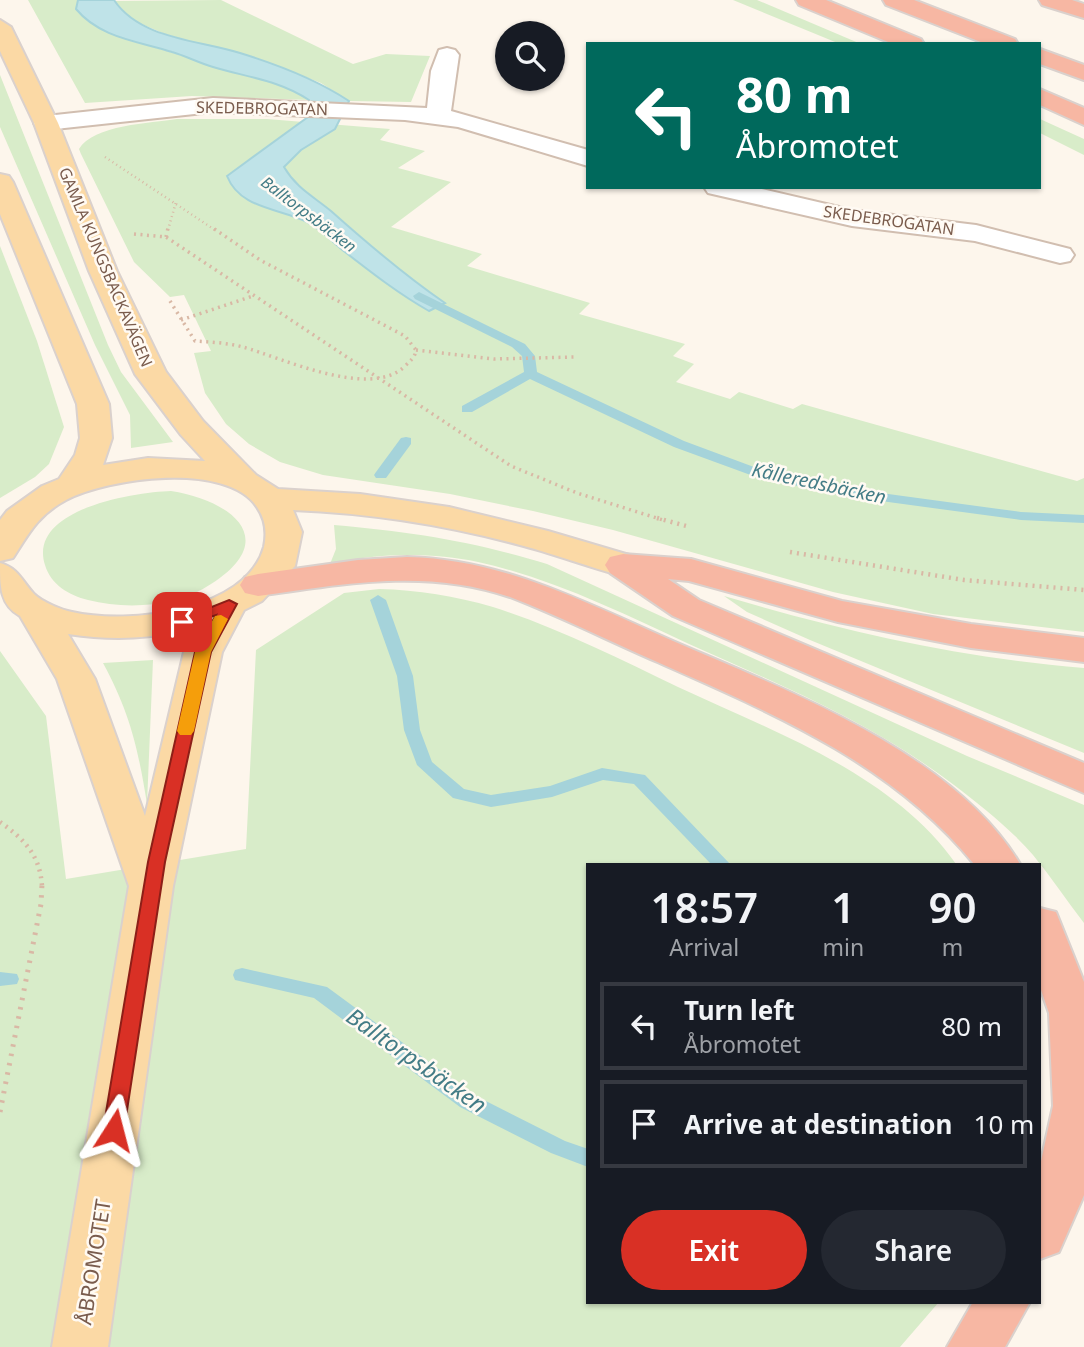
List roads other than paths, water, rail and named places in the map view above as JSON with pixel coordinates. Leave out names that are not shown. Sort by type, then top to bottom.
[{"type":"highway","points":[[807,0],[908,42]]},
{"type":"highway","points":[[894,0],[1002,42]]},
{"type":"highway","points":[[1050,0],[1084,11]]},
{"type":"highway","points":[[1041,56],[1084,73]]},
{"type":"highway","points":[[1041,96],[1084,112]]},
{"type":"highway","points":[[1041,96],[1084,118]]},
{"type":"highway","points":[[623,565],[691,570],[838,611],[971,636],[1084,650]]},
{"type":"highway","points":[[623,565],[686,608],[1084,779]]},
{"type":"highway","points":[[243,595],[381,567],[420,567],[461,572],[539,596],[774,700],[876,754],[939,800],[997,863]]},
{"type":"highway","points":[[1041,928],[1072,1013],[1078,1105],[1059,1194],[1041,1234]]},
{"type":"highway","points":[[975,1347],[1002,1304]]},
{"type":"main road","name":"GAMLA KUNGSBACKAVÄGEN","points":[[0,27],[46,122],[103,271],[151,374],[191,428],[258,491]]},
{"type":"main road","points":[[0,182],[93,404],[99,435],[93,457],[73,484]]},
{"type":"main road","points":[[4,537],[36,504],[73,484],[127,470],[164,467],[209,471],[258,491],[434,515],[533,535],[623,565]]},
{"type":"main road","name":"ÅBROMOTET","points":[[80,1347],[151,886],[203,652],[243,595],[277,563],[285,541],[282,519],[258,491]]},
{"type":"main road","name":"ÅBROMOTET","points":[[13,596],[78,626],[130,629],[182,622],[243,595]]},
{"type":"main road","name":"ÅBROMOTET","points":[[13,596],[76,679],[101,755],[151,886]]},
{"type":"lane","points":[[438,117],[444,99],[441,78],[447,55]]},
{"type":"lane","name":"SKEDEBROGATAN","points":[[46,122],[213,105],[352,110],[461,120],[586,157]]},
{"type":"lane","name":"SKEDEBROGATAN","points":[[726,189],[852,218],[976,233],[1060,255]]},
{"type":"water","points":[[78,0],[114,0],[125,13],[154,30],[269,62],[310,79],[349,101],[335,129],[301,150],[284,167],[306,192],[445,303],[429,311],[407,298],[313,225],[261,206],[241,195],[233,187],[227,176],[312,114],[309,100],[274,83],[213,67],[108,32],[86,19],[76,9]]},
{"type":"waterway","name":"Balltorpsbäcken","points":[[419,296],[516,344],[529,356],[530,374]]},
{"type":"waterway","name":"Balltorpsbäcken","points":[[467,409],[530,374]]},
{"type":"waterway","name":"Kålleredsbäcken","points":[[530,374],[679,444],[761,474],[844,492],[1021,516],[1084,519]]},
{"type":"waterway","name":"Balltorpsbäcken","points":[[381,475],[406,441]]},
{"type":"waterway","name":"Balltorpsbäcken","points":[[378,600],[405,676],[412,730],[425,765],[459,794],[491,801],[552,791],[602,774],[639,779],[720,863]]},
{"type":"waterway","name":"Balltorpsbäcken","points":[[242,975],[320,992],[467,1101],[558,1147],[586,1157]]},
{"type":"waterway","name":"Balltorpsbäcken","points":[[0,979],[10,979]]}]
